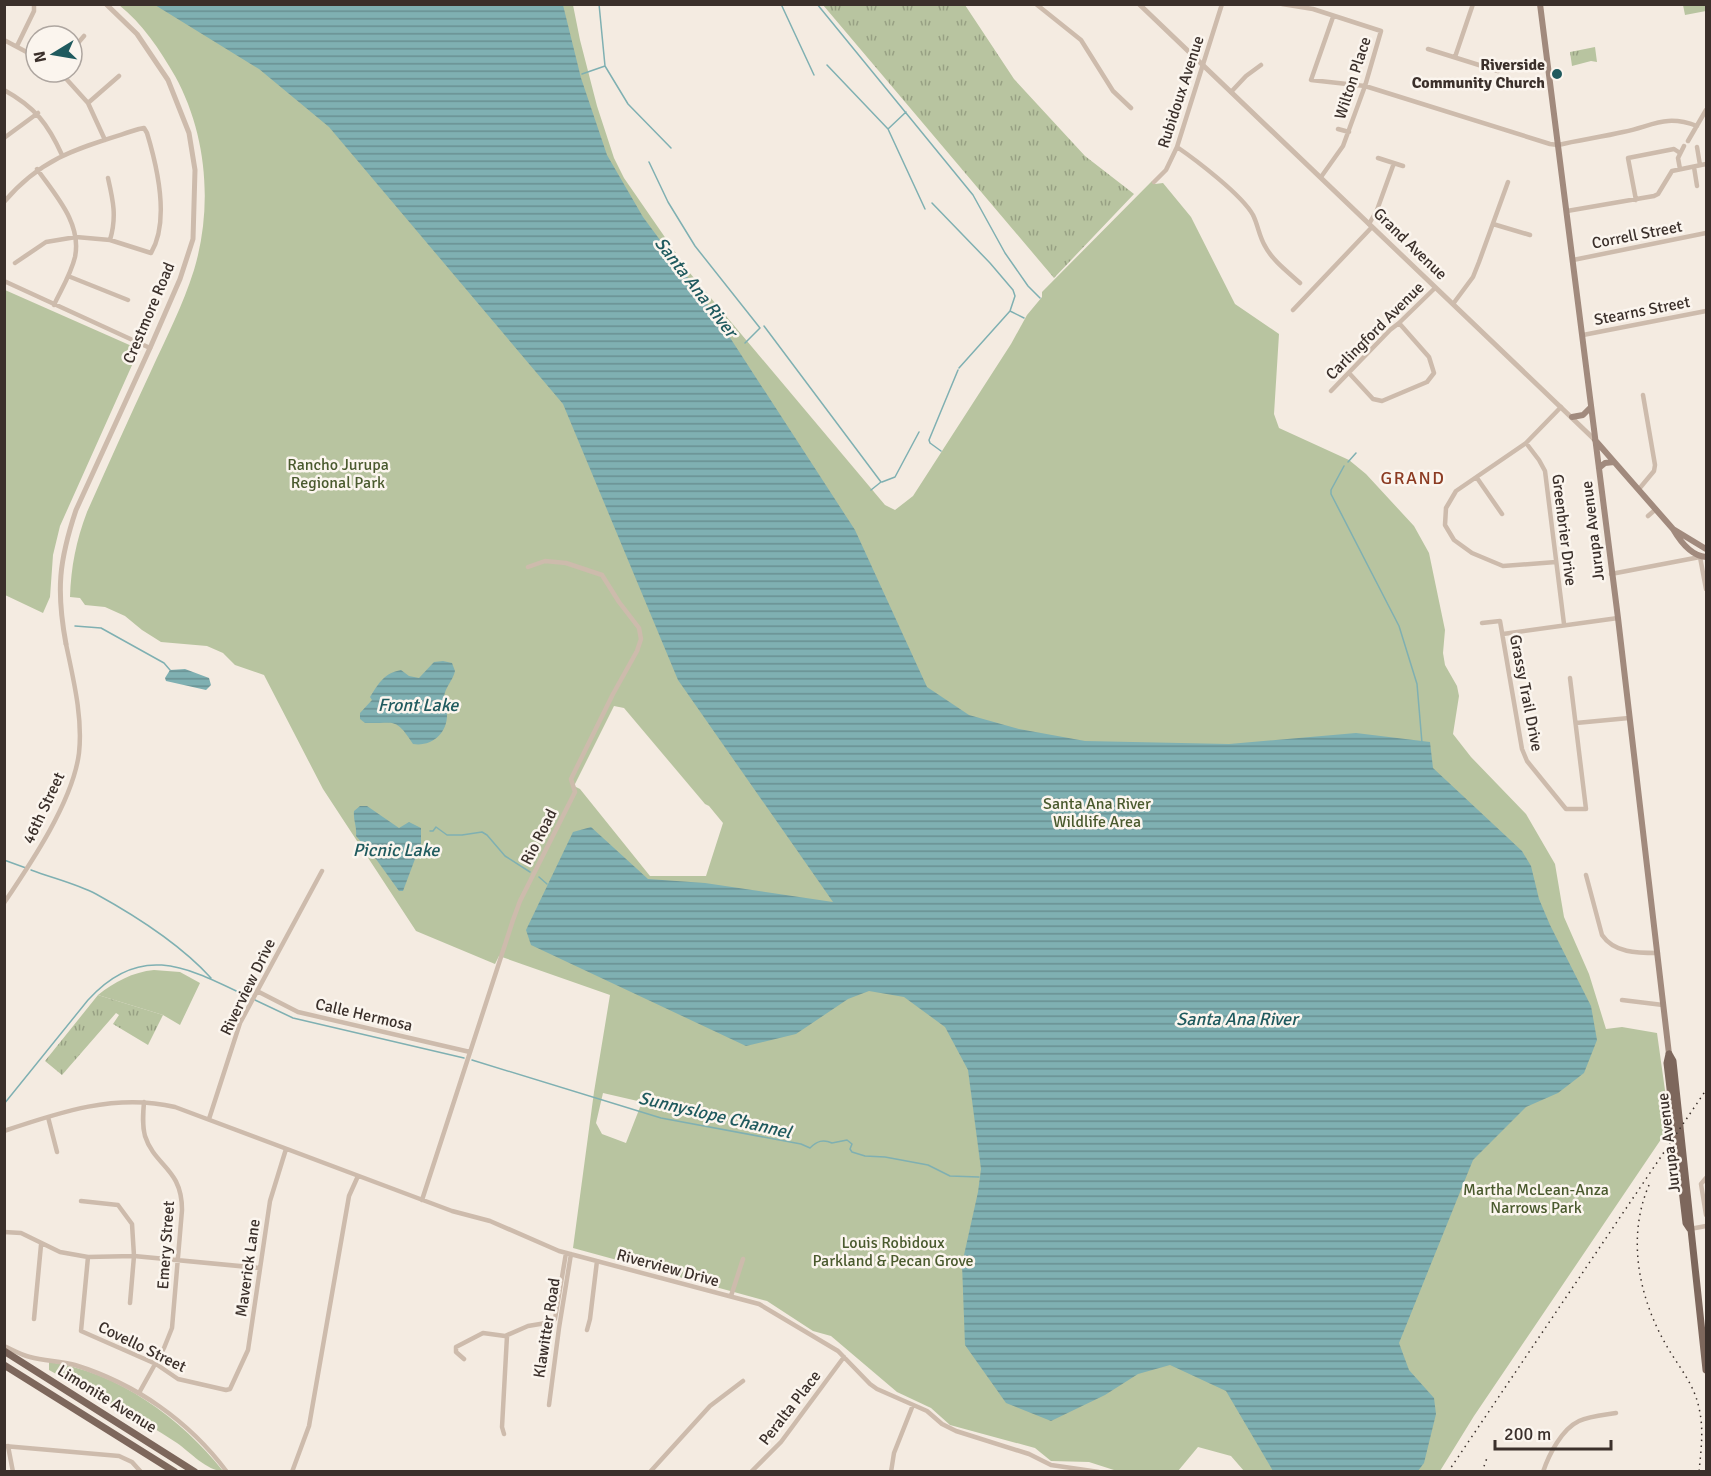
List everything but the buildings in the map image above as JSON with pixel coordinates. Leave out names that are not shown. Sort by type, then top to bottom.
[{"type":"main road","name":"Jurupa Avenue","points":[[1540,4],[1618,618],[1669,1054],[1673,1061],[1707,1370]]},
{"type":"main road","points":[[1572,417],[1583,415],[1592,407]]},
{"type":"main road","name":"Grand Avenue","points":[[1595,440],[1684,544],[1703,557]]},
{"type":"main road","points":[[1599,468],[1605,463],[1614,462]]},
{"type":"main road","name":"Grand Avenue","points":[[1673,529],[1705,549]]},
{"type":"main road","name":"Limonite Avenue","points":[[4,1351],[195,1472]]},
{"type":"main road","name":"Limonite Avenue","points":[[4,1365],[175,1472]]},
{"type":"street","name":"Crestmore Road","points":[[66,644],[60,612],[59,589],[67,539],[76,510],[180,279],[193,239],[195,170],[189,133],[168,80],[137,34],[106,4]]},
{"type":"street","points":[[1036,4],[1081,40],[1113,91],[1131,108]]},
{"type":"street","name":"Grand Avenue","points":[[1139,4],[1595,440]]},
{"type":"street","name":"Rubidoux Avenue","points":[[1154,182],[1166,170],[1177,147],[1222,4]]},
{"type":"street","points":[[1282,4],[1313,9],[1333,17],[1311,80],[1365,86],[1543,143],[1558,145],[1626,132],[1655,122],[1671,120],[1697,126]]},
{"type":"street","points":[[1455,57],[1473,4]]},
{"type":"street","points":[[17,46],[35,5]]},
{"type":"street","name":"Wilton Place","points":[[1321,177],[1343,146],[1365,86],[1381,31],[1333,17]]},
{"type":"street","points":[[4,40],[24,50]]},
{"type":"street","points":[[1428,49],[1498,71]]},
{"type":"street","points":[[1231,92],[1246,76],[1261,65]]},
{"type":"street","points":[[88,103],[119,76]]},
{"type":"street","points":[[71,84],[88,103],[105,140]]},
{"type":"street","points":[[4,90],[38,113],[52,132],[62,155]]},
{"type":"street","points":[[1680,169],[1678,158],[1680,153],[1707,110]]},
{"type":"street","points":[[4,138],[38,113]]},
{"type":"street","points":[[4,202],[17,186],[37,169],[62,155],[144,128],[158,166],[161,199],[158,234],[151,253],[110,240],[76,237],[46,242],[15,263]]},
{"type":"street","name":"Wilton Place","points":[[1338,129],[1348,132]]},
{"type":"street","points":[[1177,147],[1198,162],[1242,202],[1252,214],[1265,246],[1300,283]]},
{"type":"street","points":[[1567,211],[1636,200],[1658,194],[1670,174],[1680,169],[1703,165],[1697,147]]},
{"type":"street","points":[[1636,200],[1628,158],[1674,149],[1680,153]]},
{"type":"street","points":[[1378,158],[1403,166]]},
{"type":"street","points":[[1293,310],[1371,225],[1394,163]]},
{"type":"street","points":[[1694,167],[1697,186]]},
{"type":"street","points":[[37,169],[67,213],[76,237],[75,257],[54,305]]},
{"type":"street","points":[[108,178],[115,208],[115,226],[110,240]]},
{"type":"street","points":[[1453,303],[1473,277],[1508,182]]},
{"type":"street","points":[[1493,224],[1530,235]]},
{"type":"street","name":"Correll Street","points":[[1573,260],[1707,233]]},
{"type":"street","points":[[68,276],[128,300]]},
{"type":"street","points":[[4,281],[150,348]]},
{"type":"street","name":"Carlingford Avenue","points":[[1331,391],[1390,330],[1435,288]]},
{"type":"street","name":"Stearns Street","points":[[1583,335],[1707,311]]},
{"type":"street","points":[[1349,373],[1373,399],[1382,401],[1427,382],[1434,373],[1429,357],[1399,323]]},
{"type":"street","points":[[1639,489],[1654,471],[1655,465],[1643,395]]},
{"type":"street","points":[[1556,562],[1503,566],[1472,553],[1454,540],[1445,525],[1446,508],[1456,491],[1526,443],[1561,407]]},
{"type":"street","name":"Greenbrier Drive","points":[[1526,443],[1545,471],[1564,624]]},
{"type":"street","points":[[1477,478],[1502,514]]},
{"type":"street","points":[[1648,516],[1656,509]]},
{"type":"street","points":[[1705,549],[1703,557],[1707,589]]},
{"type":"street","points":[[1611,574],[1703,557]]},
{"type":"street","name":"Rio Road","points":[[422,1200],[520,901],[575,792],[571,779],[641,639],[639,628],[602,575],[567,562],[545,561],[528,567]]},
{"type":"street","points":[[1503,634],[1618,618]]},
{"type":"street","name":"Grassy Trail Drive","points":[[1482,623],[1500,621],[1522,749],[1527,761],[1566,809],[1586,809],[1576,723]]},
{"type":"street","name":"46th Street","points":[[4,903],[30,866],[69,789],[79,753],[77,702],[66,644]]},
{"type":"street","points":[[1570,678],[1576,723],[1629,718]]},
{"type":"street","name":"Riverview Drive","points":[[209,1119],[234,1037],[322,871]]},
{"type":"street","points":[[1586,875],[1602,934],[1607,943],[1614,948],[1658,953]]},
{"type":"street","name":"Calle Hermosa","points":[[255,994],[298,1012],[468,1056]]},
{"type":"street","points":[[1622,1000],[1663,1005]]},
{"type":"street","name":"Riverview Drive","points":[[4,1131],[48,1117],[109,1103],[144,1102],[175,1107],[452,1211],[490,1221],[569,1253],[731,1296],[769,1309],[802,1331],[826,1343],[844,1357],[870,1384],[891,1397],[927,1411],[951,1429],[1029,1454],[1051,1465],[1099,1472]]},
{"type":"street","name":"Emery Street","points":[[139,1393],[156,1364],[172,1328],[182,1210],[181,1194],[174,1177],[147,1141],[143,1127],[144,1102]]},
{"type":"street","points":[[48,1117],[57,1152]]},
{"type":"street","name":"Maverick Lane","points":[[230,1389],[248,1350],[270,1202],[286,1149]]},
{"type":"street","points":[[292,1472],[309,1426],[345,1216],[349,1196],[358,1176]]},
{"type":"street","points":[[1707,1178],[1701,1184],[1707,1215]]},
{"type":"street","points":[[81,1201],[117,1205],[132,1224],[134,1256],[130,1303]]},
{"type":"street","points":[[1690,1229],[1707,1226]]},
{"type":"street","points":[[4,1232],[21,1233],[60,1252],[88,1257],[134,1256],[260,1268]]},
{"type":"street","points":[[34,1319],[42,1245]]},
{"type":"street","name":"Klawitter Road","points":[[549,1405],[557,1321],[569,1253]]},
{"type":"street","name":"Covello Street","points":[[88,1257],[81,1331],[156,1364],[178,1379],[230,1389]]},
{"type":"street","points":[[731,1296],[743,1258]]},
{"type":"street","points":[[587,1330],[597,1261]]},
{"type":"street","points":[[464,1359],[456,1352],[457,1346],[483,1333],[507,1336],[528,1326],[557,1321]]},
{"type":"street","points":[[504,1434],[502,1427],[507,1336]]},
{"type":"street","points":[[4,1346],[30,1357],[81,1367],[139,1393],[186,1427],[211,1451],[227,1472]]},
{"type":"street","name":"Peralta Place","points":[[752,1472],[781,1442],[844,1357]]},
{"type":"street","points":[[650,1472],[710,1406],[743,1381]]},
{"type":"street","points":[[891,1472],[894,1453],[913,1405]]},
{"type":"street","points":[[1544,1472],[1547,1459],[1566,1431],[1576,1422],[1616,1413]]},
{"type":"street","points":[[13,1472],[6,1446],[119,1456],[132,1462],[141,1472]]},
{"type":"green space","name":"Santa Ana River Wildlife Area","points":[[119,5],[573,5],[597,106],[614,158],[624,178],[689,272],[885,505],[895,510],[913,496],[1011,344],[1027,315],[1042,297],[1042,292],[1152,181],[1155,184],[1163,183],[1191,217],[1235,304],[1279,334],[1274,414],[1279,428],[1349,460],[1366,474],[1414,526],[1429,553],[1445,630],[1443,653],[1445,665],[1457,686],[1459,696],[1453,734],[1471,757],[1526,814],[1555,864],[1564,917],[1589,974],[1606,1029],[1622,1027],[1657,1033],[1670,1126],[1474,1416],[1440,1471],[1244,1471],[1231,1456],[1198,1447],[1178,1471],[1117,1471],[1089,1462],[1051,1461],[1035,1448],[950,1425],[931,1408],[897,1392],[831,1336],[813,1331],[767,1301],[573,1248],[610,995],[499,956],[495,964],[416,931],[323,789],[264,675],[235,665],[223,653],[207,646],[161,642],[125,616],[105,607],[85,605],[80,598],[70,597],[75,554],[83,523],[185,296],[194,270],[204,221],[204,171],[200,146],[186,98],[157,47]],"holes":[[[614,706],[624,708],[723,823],[706,876],[650,876],[580,789],[574,786]],[[603,1093],[642,1102],[626,1143],[602,1134],[596,1123]]]},
{"type":"green space","points":[[823,5],[965,5],[1014,79],[1085,156],[1134,194],[1054,278]]},
{"type":"green space","points":[[1683,5],[1706,5],[1706,11],[1685,15]]},
{"type":"green space","points":[[1595,47],[1597,62],[1591,61],[1572,66],[1570,52]]},
{"type":"green space","points":[[5,290],[134,347],[137,354],[60,526],[53,555],[50,597],[43,613],[5,595]]},
{"type":"green space","points":[[154,970],[180,972],[200,983],[180,1025],[163,1015],[98,995],[124,978]]},
{"type":"green space","points":[[98,995],[163,1015],[148,1045],[113,1024],[119,1015],[116,1013],[62,1075],[45,1061]]},
{"type":"green space","points":[[49,1362],[74,1367],[99,1376],[146,1400],[188,1433],[223,1471],[205,1465],[177,1443],[130,1414],[49,1370]]},
{"type":"water","name":"Santa Ana River","points":[[155,5],[563,5],[581,78],[607,155],[643,217],[714,313],[855,530],[927,687],[969,715],[1019,729],[1085,741],[1229,744],[1356,733],[1430,742],[1433,768],[1522,851],[1531,866],[1539,899],[1550,925],[1591,1006],[1597,1040],[1584,1073],[1558,1093],[1526,1107],[1473,1160],[1399,1343],[1409,1370],[1434,1398],[1436,1414],[1424,1463],[1418,1471],[1273,1471],[1226,1391],[1170,1365],[1138,1374],[1105,1395],[1051,1421],[1006,1403],[965,1345],[962,1264],[981,1169],[968,1070],[945,1027],[904,997],[869,991],[848,999],[796,1034],[746,1046],[531,945],[526,930],[573,832],[591,827],[648,879],[705,883],[833,902],[678,680],[563,404],[329,127],[259,69]]},
{"type":"water","name":"Front Lake","points":[[434,662],[452,663],[455,671],[444,694],[447,720],[438,737],[426,743],[413,744],[402,729],[394,723],[365,723],[360,719],[360,713],[372,700],[370,697],[386,676],[401,670],[409,676],[419,678]]},
{"type":"water","points":[[185,669],[209,678],[211,685],[206,690],[166,681],[165,678],[170,670]]},
{"type":"water","name":"Picnic Lake","points":[[360,806],[367,806],[399,828],[409,822],[421,828],[421,843],[403,891],[399,891],[356,836],[354,811]]},
{"type":"waterway","points":[[599,4],[605,66]]},
{"type":"waterway","points":[[781,4],[814,75]]},
{"type":"waterway","points":[[817,4],[973,195],[1005,253],[1028,286],[1040,298]]},
{"type":"waterway","points":[[827,65],[888,129],[906,112]]},
{"type":"waterway","points":[[582,74],[605,66],[628,104],[671,148]]},
{"type":"waterway","points":[[888,129],[925,209]]},
{"type":"waterway","points":[[649,162],[668,202],[695,246],[760,328],[745,343]]},
{"type":"waterway","points":[[932,203],[1013,290],[1015,296],[1010,311],[1024,318]]},
{"type":"waterway","points":[[959,368],[1010,311]]},
{"type":"waterway","points":[[764,326],[881,482],[871,490]]},
{"type":"waterway","points":[[941,451],[929,440],[958,370]]},
{"type":"waterway","points":[[882,482],[895,477],[919,432]]},
{"type":"waterway","points":[[1348,462],[1356,453]]},
{"type":"waterway","points":[[1344,466],[1331,494],[1399,626],[1417,684],[1422,743]]},
{"type":"waterway","points":[[75,626],[101,628],[164,663],[170,670]]},
{"type":"waterway","points":[[430,831],[436,827],[447,835],[482,832],[505,856],[530,872]]},
{"type":"waterway","points":[[4,860],[26,868]]},
{"type":"waterway","points":[[31,870],[96,894],[172,942],[211,978]]},
{"type":"waterway","points":[[539,877],[547,884]]},
{"type":"waterway","name":"Sunnyslope Channel","points":[[4,1104],[88,1000],[108,981],[128,970],[147,965],[187,970],[251,998]]},
{"type":"waterway","name":"Sunnyslope Channel","points":[[255,1000],[293,1018],[464,1058]]},
{"type":"waterway","name":"Sunnyslope Channel","points":[[472,1060],[661,1118],[801,1144],[810,1148],[820,1141],[832,1143],[847,1140],[852,1144],[850,1149],[852,1152],[865,1156],[885,1157],[928,1165],[950,1176],[979,1177]]},
{"type":"railway","points":[[1448,1472],[1706,1090]]},
{"type":"railway","points":[[1649,1185],[1638,1224],[1637,1245],[1642,1285],[1656,1325],[1697,1399],[1702,1432],[1699,1472]]},
{"type":"railway","points":[[1482,1472],[1488,1455]]},
{"type":"place","name":"Riverside Community Church","points":[[1557,74]]},
{"type":"district","name":"GRAND","points":[[1413,478]]},
{"type":"park label","name":"Rancho Jurupa Regional Park","points":[[338,474]]},
{"type":"park label","name":"Martha McLean-Anza Narrows Park","points":[[1536,1199]]},
{"type":"park label","name":"Louis Robidoux Parkland & Pecan Grove","points":[[893,1252]]}]
